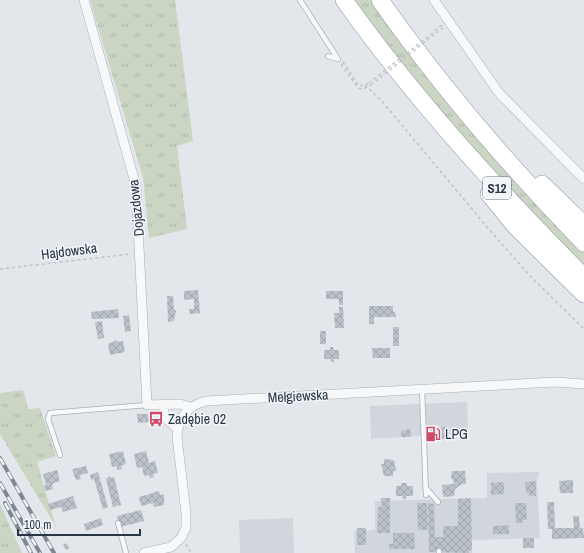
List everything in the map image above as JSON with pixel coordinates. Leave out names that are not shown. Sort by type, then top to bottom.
[{"type":"highway","name":"S12","points":[[344,0],[415,94],[476,165],[584,276]]},
{"type":"highway","name":"S12","points":[[380,0],[421,56],[476,125],[530,187],[584,243]]},
{"type":"highway","points":[[415,94],[446,140],[515,226],[584,294]]},
{"type":"highway","points":[[476,125],[528,170],[584,225]]},
{"type":"street","name":"Dojazdowa","points":[[84,0],[136,186],[146,405]]},
{"type":"street","points":[[434,0],[499,93],[584,179]]},
{"type":"street","name":"Mełgiewska","points":[[190,407],[206,401],[556,382],[584,384]]},
{"type":"street","points":[[144,553],[171,547],[181,538],[186,528],[186,513],[178,455],[177,428],[185,412],[190,407],[180,404],[146,405]]},
{"type":"street","points":[[164,405],[164,417],[177,428]]},
{"type":"lane","points":[[300,0],[338,59]]},
{"type":"lane","points":[[328,56],[338,59]]},
{"type":"lane","points":[[422,389],[426,495]]},
{"type":"lane","points":[[60,455],[48,419],[50,413],[146,405]]},
{"type":"lane","points":[[425,487],[438,502]]},
{"type":"lane","points":[[118,523],[126,553]]},
{"type":"path","points":[[367,88],[435,32]]},
{"type":"path","points":[[338,59],[354,84],[358,88],[367,88]]},
{"type":"path","points":[[365,85],[386,105],[492,233],[532,278],[584,329]]},
{"type":"path","name":"Hajdowska","points":[[0,269],[140,252]]},
{"type":"shaded area","points":[[467,402],[468,433],[371,439],[370,406]]},
{"type":"shaded area","points":[[539,472],[537,482],[540,538],[472,540],[472,553],[355,553],[354,531],[375,530],[375,501],[487,498],[487,473]]},
{"type":"shaded area","points":[[293,518],[294,553],[240,553],[239,520]]},
{"type":"green space","points":[[90,0],[175,0],[193,141],[177,146],[187,229],[149,238],[143,178]]},
{"type":"green space","points":[[350,0],[374,0],[584,250],[584,269],[456,134]]},
{"type":"green space","points":[[23,390],[28,409],[40,408],[56,456],[37,462],[56,527],[0,434],[0,393]]},
{"type":"green space","points":[[0,504],[22,553],[0,553]]},
{"type":"building","points":[[198,290],[200,313],[190,314],[189,309],[194,309],[194,299],[184,300],[184,291]]},
{"type":"building","points":[[326,291],[343,291],[343,305],[339,305],[339,299],[326,299]]},
{"type":"building","points":[[167,296],[173,296],[174,310],[176,310],[174,321],[168,322]]},
{"type":"building","points":[[369,306],[393,306],[393,312],[395,312],[396,317],[374,317],[374,324],[369,324]]},
{"type":"building","points":[[339,307],[343,307],[344,328],[335,328],[334,313],[339,313]]},
{"type":"building","points":[[118,309],[119,318],[92,319],[91,312]]},
{"type":"building","points":[[129,315],[131,331],[125,332],[123,316]]},
{"type":"building","points":[[102,321],[104,338],[98,339],[95,322]]},
{"type":"building","points":[[393,327],[399,327],[399,346],[393,346]]},
{"type":"building","points":[[320,331],[326,331],[326,344],[320,344]]},
{"type":"building","points":[[117,340],[117,342],[123,341],[125,352],[110,355],[108,344]]},
{"type":"building","points":[[330,347],[333,347],[334,350],[339,350],[339,359],[334,359],[334,362],[331,362],[331,359],[324,359],[324,350],[330,350]]},
{"type":"building","points":[[372,348],[390,348],[390,358],[373,358]]},
{"type":"building","points":[[137,414],[150,414],[151,422],[138,423]]},
{"type":"building","points":[[433,426],[435,426],[435,428],[447,427],[449,439],[429,440],[429,428],[433,428]]},
{"type":"building","points":[[410,429],[411,437],[401,437],[401,431]]},
{"type":"building","points":[[123,451],[126,464],[121,466],[122,469],[117,470],[117,466],[112,467],[109,454]]},
{"type":"building","points":[[146,451],[149,463],[155,461],[158,473],[153,474],[154,477],[150,478],[149,475],[144,476],[142,467],[137,468],[134,454]]},
{"type":"building","points":[[384,459],[394,460],[396,471],[393,471],[393,476],[384,476],[381,464],[384,464]]},
{"type":"building","points":[[86,466],[88,473],[80,475],[81,479],[76,480],[72,469]]},
{"type":"building","points":[[57,470],[60,481],[52,484],[53,489],[46,491],[43,474]]},
{"type":"building","points":[[452,471],[465,471],[466,484],[462,484],[455,489],[454,496],[443,497],[442,485],[454,484],[453,479],[451,479]]},
{"type":"building","points":[[98,472],[108,507],[103,509],[94,479],[91,480],[90,475]]},
{"type":"building","points":[[110,476],[111,478],[114,477],[121,505],[113,507],[106,479]]},
{"type":"building","points":[[573,480],[573,493],[560,493],[559,481]]},
{"type":"building","points":[[536,481],[536,496],[529,496],[529,493],[526,493],[525,482]]},
{"type":"building","points":[[504,482],[504,494],[491,495],[491,483]]},
{"type":"building","points":[[401,483],[407,483],[407,486],[413,486],[413,496],[406,496],[406,499],[403,499],[402,496],[396,496],[396,486],[401,486]]},
{"type":"building","points":[[159,491],[160,495],[164,494],[164,505],[154,507],[153,503],[141,506],[139,497]]},
{"type":"building","points":[[73,496],[77,508],[63,512],[61,507],[50,510],[48,504]]},
{"type":"building","points":[[381,498],[390,498],[390,533],[377,533],[378,507],[382,507]]},
{"type":"building","points":[[471,498],[472,550],[469,551],[469,553],[429,552],[428,503],[434,504],[435,537],[443,537],[443,526],[458,526],[458,499]]},
{"type":"building","points":[[547,502],[554,502],[555,528],[574,528],[573,516],[579,516],[580,528],[583,528],[584,538],[552,539],[552,529],[548,529]]},
{"type":"building","points":[[417,503],[427,503],[428,530],[418,530]]},
{"type":"building","points":[[515,503],[526,503],[527,520],[522,520],[523,523],[516,523]]},
{"type":"building","points":[[141,510],[144,521],[120,527],[117,516]]},
{"type":"building","points":[[101,518],[103,525],[86,531],[84,524]]},
{"type":"building","points":[[509,525],[509,534],[493,534],[493,526]]},
{"type":"building","points":[[357,528],[366,528],[366,545],[357,545]]},
{"type":"building","points":[[393,533],[414,533],[415,549],[389,549],[389,544],[393,544]]},
{"type":"building","points":[[523,538],[534,538],[534,548],[523,548]]},
{"type":"building","points":[[66,543],[69,548],[66,550],[63,545]]},
{"type":"railway","points":[[0,458],[54,553]]},
{"type":"railway","points":[[0,483],[40,553]]},
{"type":"railway","points":[[5,503],[31,553]]},
{"type":"place","name":"Zadębie 02","points":[[156,419]]},
{"type":"place","name":"LPG","points":[[433,434]]}]
